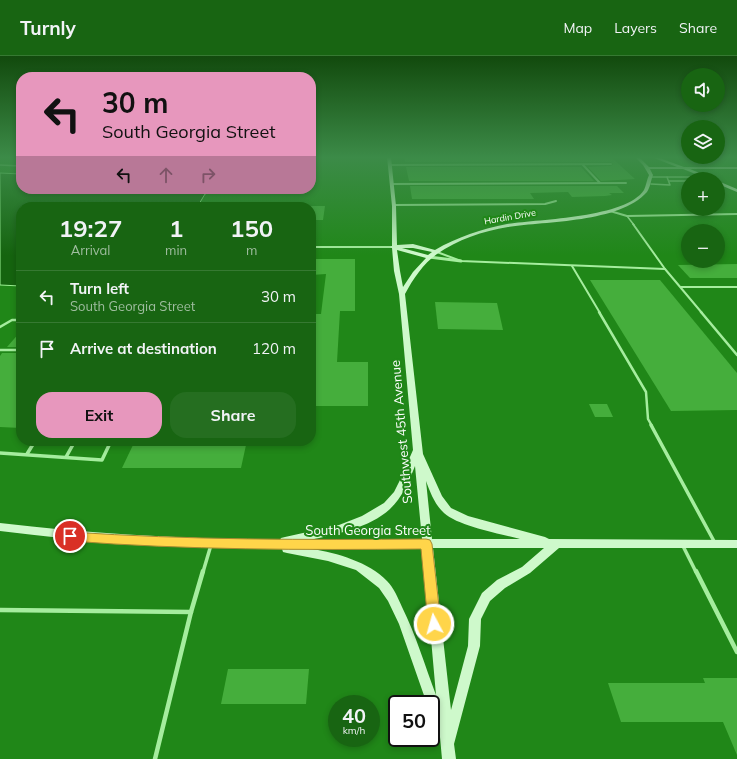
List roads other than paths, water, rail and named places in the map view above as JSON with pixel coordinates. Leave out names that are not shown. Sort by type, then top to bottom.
[{"type":"main road","points":[[393,190],[394,205],[393,247]]},
{"type":"main road","name":"Hardin Drive","points":[[402,294],[414,272],[429,257],[456,241],[490,229],[527,222],[578,217],[610,211],[636,200],[647,190]]},
{"type":"main road","points":[[393,231],[398,239],[413,246],[437,252]]},
{"type":"main road","points":[[393,247],[413,246]]},
{"type":"main road","points":[[393,247],[429,257]]},
{"type":"main road","name":"Southwest 45th Avenue","points":[[393,247],[396,272],[402,294],[426,544],[449,759]]},
{"type":"main road","points":[[417,450],[438,498],[449,512],[468,521],[556,544]]},
{"type":"main road","points":[[267,545],[326,533],[366,518],[387,506],[404,482],[417,450]]},
{"type":"main road","name":"South Georgia Street","points":[[0,528],[62,536],[145,542],[267,545],[737,544]]},
{"type":"main road","points":[[447,745],[474,646],[475,619],[486,597],[501,584],[526,570],[556,544]]},
{"type":"main road","points":[[267,545],[328,556],[360,567],[383,584],[392,597],[404,623],[447,745]]},
{"type":"street","points":[[394,205],[545,204],[556,201]]},
{"type":"street","points":[[610,211],[627,216],[737,214]]},
{"type":"street","points":[[429,257],[461,261]]},
{"type":"lane","points":[[627,216],[665,269],[737,355]]},
{"type":"lane","points":[[316,247],[393,247]]},
{"type":"lane","points":[[437,252],[461,261],[665,269]]},
{"type":"lane","points":[[572,266],[646,392],[648,419],[715,544]]},
{"type":"lane","points":[[681,287],[737,287]]},
{"type":"lane","points":[[0,327],[12,320],[16,320]]},
{"type":"lane","points":[[0,350],[16,350]]},
{"type":"lane","points":[[26,454],[32,446]]},
{"type":"lane","points":[[66,457],[72,446]]},
{"type":"lane","points":[[0,453],[102,460],[109,446]]},
{"type":"lane","points":[[155,759],[191,612],[211,543]]},
{"type":"lane","points":[[682,544],[735,643],[737,652]]},
{"type":"lane","points":[[0,610],[191,612]]}]
